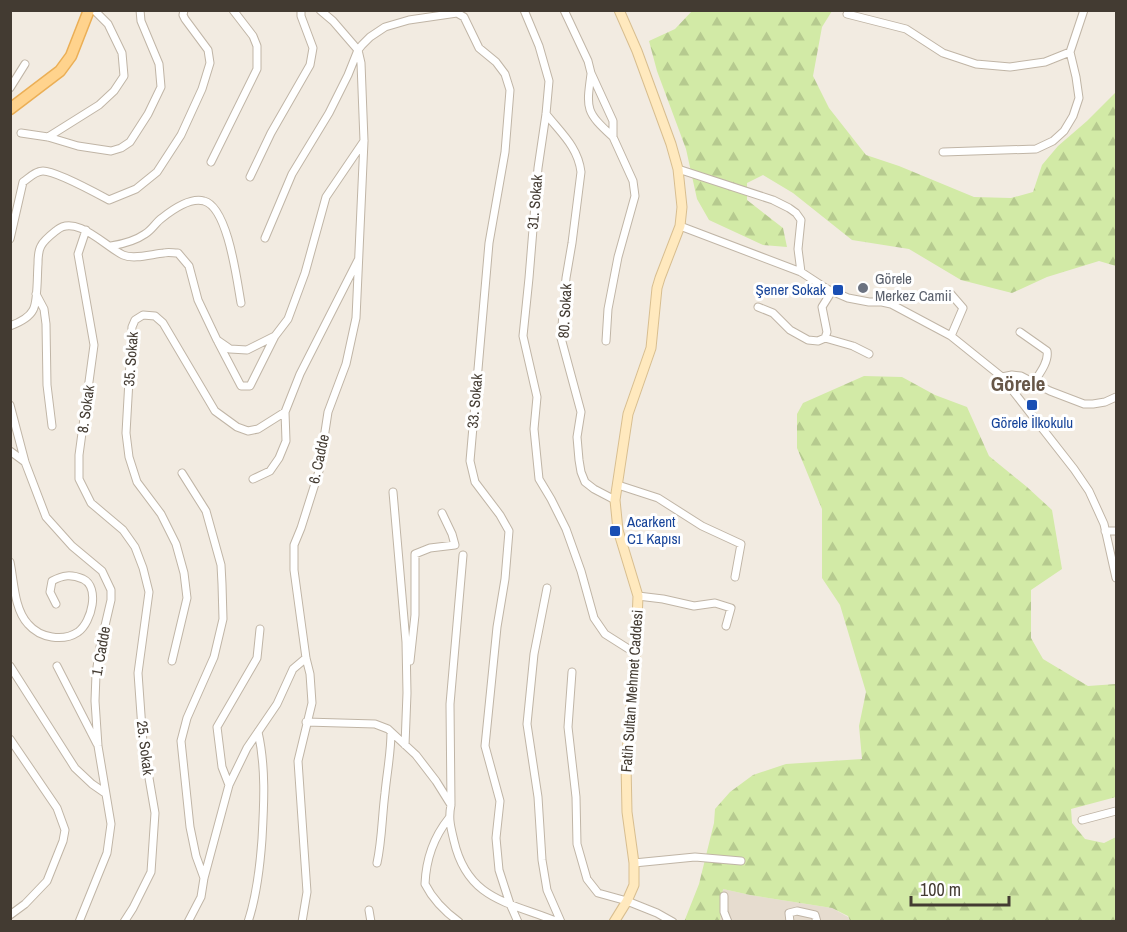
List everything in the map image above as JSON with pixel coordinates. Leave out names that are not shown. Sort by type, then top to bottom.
[{"type":"main road","points":[[11,107],[60,71],[71,56],[89,10]]},
{"type":"main road","name":"Fatih Sultan Mehmet Caddesi","points":[[614,921],[634,885],[634,863],[626,788],[627,742],[638,596],[618,530],[615,500],[628,414],[651,348],[657,288],[680,226],[681,207],[678,169],[671,144],[637,51],[619,10]]},
{"type":"street","points":[[48,137],[99,105],[114,91],[124,76],[122,53],[108,24],[94,10]]},
{"type":"street","points":[[21,133],[111,151],[129,142],[148,114],[161,87],[159,64],[141,21],[140,10]]},
{"type":"street","points":[[10,239],[23,182],[36,172],[45,171],[59,176],[109,200],[136,189],[157,172],[181,135],[202,89],[210,63],[207,50],[183,15],[184,10]]},
{"type":"street","points":[[211,162],[257,69],[257,46],[253,36],[233,10]]},
{"type":"street","points":[[250,177],[271,133],[310,65],[313,48],[301,16],[301,10]]},
{"type":"street","points":[[266,238],[292,174],[339,94],[358,50],[333,21],[320,10]]},
{"type":"street","name":"31. Sokak","points":[[524,10],[549,81],[538,168],[523,336],[537,397],[534,429],[539,479],[566,529],[594,618],[605,634],[635,653]]},
{"type":"street","points":[[564,10],[613,121],[613,137]]},
{"type":"street","points":[[943,152],[1036,149],[1053,141],[1064,131],[1073,116],[1078,98],[1070,52],[1084,10]]},
{"type":"street","name":"33. Sokak","points":[[358,50],[370,37],[385,27],[409,20],[458,13],[464,16],[479,48],[496,62],[505,74],[510,90],[505,152],[489,243],[471,461],[475,482],[500,515],[508,531],[505,579],[497,627],[484,746],[500,801],[496,838],[499,870],[510,904]]},
{"type":"street","points":[[847,14],[906,29],[943,53],[976,64],[1010,67],[1045,63],[1070,52]]},
{"type":"street","name":"6. Cadde","points":[[302,921],[307,892],[298,761],[312,703],[294,570],[294,544],[319,471],[328,412],[346,364],[356,318],[364,141],[361,63],[358,50]]},
{"type":"street","points":[[10,88],[25,64]]},
{"type":"street","points":[[591,73],[588,92],[589,108],[594,119],[613,137],[633,182],[635,196],[616,267],[608,309],[606,341]]},
{"type":"street","name":"80. Sokak","points":[[546,114],[575,149],[581,172],[566,278],[561,338],[581,412],[577,437],[579,460],[585,482],[615,500]]},
{"type":"street","points":[[10,326],[23,320],[33,310],[40,247],[61,227],[72,226],[86,230],[124,256],[178,253],[189,266],[198,300],[241,386],[250,386],[275,336],[288,319],[305,273],[326,197],[364,141]]},
{"type":"street","points":[[678,169],[773,200],[796,213],[801,220],[798,249],[801,273]]},
{"type":"street","points":[[111,246],[129,242],[147,233],[160,219],[184,204],[192,201],[205,201],[214,208],[223,222],[241,303]]},
{"type":"street","points":[[680,226],[801,273],[848,298],[891,304],[951,336],[1002,377],[1082,479],[1097,507],[1116,578]]},
{"type":"street","name":"8. Sokak","points":[[86,230],[78,254],[94,345],[79,455],[79,479],[91,503],[123,530],[135,547],[143,568]]},
{"type":"street","points":[[253,479],[270,471],[279,458],[286,441],[285,412],[300,374],[360,258]]},
{"type":"street","points":[[825,338],[827,332],[822,307],[832,291]]},
{"type":"street","points":[[950,293],[963,308],[951,336]]},
{"type":"street","points":[[36,294],[45,316],[46,385],[52,426]]},
{"type":"street","points":[[758,307],[773,313],[790,330],[808,340],[818,341],[825,338],[853,346],[869,354]]},
{"type":"street","name":"35. Sokak","points":[[172,662],[187,598],[184,573],[176,544],[161,514],[137,482],[129,457],[126,432],[132,327],[135,320],[143,315],[155,316],[164,323],[216,411],[237,427],[248,431],[258,429],[285,412]]},
{"type":"street","points":[[1020,332],[1047,351],[1048,355],[1041,372],[1034,382]]},
{"type":"street","points":[[217,340],[230,349],[247,350],[275,336]]},
{"type":"street","points":[[1002,377],[1021,376],[1050,391],[1084,404],[1105,402],[1116,398]]},
{"type":"street","name":"1. Cadde","points":[[10,405],[25,462],[46,517],[72,546],[102,571],[111,590],[96,674],[95,701],[98,746],[111,824],[107,853],[79,921]]},
{"type":"street","points":[[10,451],[25,462]]},
{"type":"street","points":[[182,472],[206,511],[221,565],[223,619],[214,657],[187,718],[181,741],[190,827],[196,856],[204,878]]},
{"type":"street","points":[[618,485],[658,498],[702,526],[741,544],[735,577]]},
{"type":"street","points":[[393,492],[406,642],[405,745]]},
{"type":"street","points":[[407,693],[415,615],[415,554],[430,548],[455,545],[442,513]]},
{"type":"street","points":[[1105,531],[1116,531]]},
{"type":"street","points":[[463,555],[450,704],[451,805],[449,818],[456,850],[463,867],[485,893],[559,921]]},
{"type":"street","points":[[10,562],[16,597],[23,616],[28,625],[47,637],[59,638],[79,631],[87,621],[92,609],[90,584],[76,576],[64,575],[52,581],[50,592],[56,604]]},
{"type":"street","name":"25. Sokak","points":[[124,921],[134,908],[151,872],[155,813],[143,743],[138,673],[149,592],[143,568]]},
{"type":"street","points":[[547,588],[534,654],[527,724],[534,770],[542,860],[547,890],[559,921]]},
{"type":"street","points":[[638,596],[694,606],[715,603],[731,608],[726,626]]},
{"type":"street","points":[[229,785],[222,767],[217,727],[257,658],[260,629]]},
{"type":"street","points":[[188,921],[201,897],[229,785],[247,748],[277,704],[293,669],[306,658]]},
{"type":"street","points":[[10,666],[75,768],[105,793]]},
{"type":"street","points":[[57,666],[98,746]]},
{"type":"street","points":[[572,672],[568,727],[576,797],[578,844],[587,879],[598,893],[627,901],[673,921]]},
{"type":"street","points":[[306,723],[375,724],[388,729],[416,755],[451,805]]},
{"type":"street","points":[[248,921],[254,904],[263,817],[263,753],[258,732]]},
{"type":"street","points":[[377,863],[381,842],[384,794],[391,757],[391,732]]},
{"type":"street","points":[[10,739],[57,808],[65,830],[47,881],[25,904],[10,915]]},
{"type":"street","points":[[1082,820],[1116,811]]},
{"type":"street","points":[[449,818],[441,827],[431,846],[425,884],[440,906],[459,921]]},
{"type":"street","points":[[634,863],[695,857],[741,861]]},
{"type":"street","points":[[724,896],[724,912],[728,921]]},
{"type":"street","points":[[510,904],[518,921]]},
{"type":"street","points":[[369,910],[370,921]]},
{"type":"street","points":[[790,921],[789,913],[797,911],[815,915],[818,921]]},
{"type":"shaded area","points":[[723,889],[832,908],[848,917],[850,921],[720,922]]},
{"type":"green space","points":[[692,11],[832,11],[822,27],[813,76],[829,108],[866,155],[974,197],[1011,198],[1033,192],[1042,165],[1058,146],[1116,92],[1116,266],[1099,261],[1047,277],[1012,293],[961,280],[909,249],[852,240],[793,193],[763,175],[747,183],[747,200],[783,228],[787,247],[763,245],[709,220],[697,199],[686,149],[657,71],[649,41],[675,29]]},
{"type":"green space","points":[[864,376],[902,377],[935,395],[967,407],[989,456],[1052,510],[1062,569],[1031,590],[1031,638],[1043,659],[1088,686],[1116,684],[1116,797],[1071,809],[1072,823],[1085,839],[1104,843],[1116,837],[1116,921],[850,921],[848,916],[832,908],[723,889],[720,921],[684,922],[699,884],[714,823],[715,809],[730,792],[753,775],[786,764],[862,759],[859,726],[866,692],[840,605],[822,578],[822,509],[797,448],[797,414],[803,403]]},
{"type":"place","name":"Görele Merkez Camii","points":[[863,288]]},
{"type":"place","name":"Şener Sokak","points":[[838,290]]},
{"type":"place","name":"Görele İlkokulu","points":[[1032,405]]},
{"type":"place","name":"Acarkent C1 Kapısı","points":[[615,531]]},
{"type":"district","name":"Görele","points":[[1018,384]]}]
